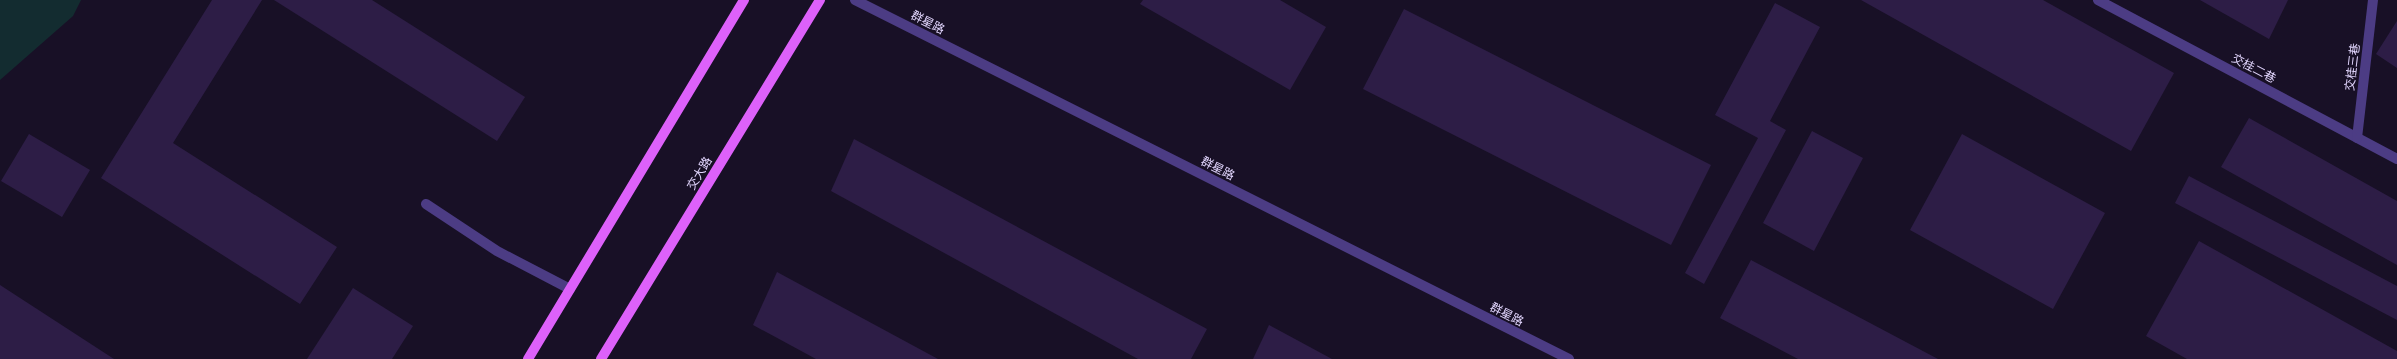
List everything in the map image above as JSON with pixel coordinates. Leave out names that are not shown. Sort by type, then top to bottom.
[{"type":"main road","points":[[528,359],[744,0]]},
{"type":"main road","name":"交大路","points":[[601,359],[820,0]]},
{"type":"street","name":"群星路","points":[[855,0],[1569,359]]},
{"type":"street","name":"交桂二巷","points":[[2098,0],[2397,159]]},
{"type":"street","name":"交桂三巷","points":[[2357,138],[2373,0]]},
{"type":"street","points":[[426,204],[497,251],[570,289]]},
{"type":"green space","points":[[0,0],[81,0],[73,16],[0,80]]},
{"type":"building","points":[[212,0],[262,0],[173,143],[337,247],[300,304],[101,178]]},
{"type":"building","points":[[274,0],[372,0],[525,97],[497,141]]},
{"type":"building","points":[[1143,0],[1280,0],[1326,27],[1290,90],[1140,4]]},
{"type":"building","points":[[1861,0],[2043,0],[2174,73],[2131,151]]},
{"type":"building","points":[[2200,0],[2288,0],[2269,39]]},
{"type":"building","points":[[1775,3],[1820,27],[1770,121],[1786,130],[1704,284],[1685,273],[1758,138],[1715,115]]},
{"type":"building","points":[[1404,9],[1711,165],[1671,245],[1363,89]]},
{"type":"building","points":[[2397,21],[2397,68],[2376,54]]},
{"type":"building","points":[[2249,118],[2397,201],[2397,265],[2221,167]]},
{"type":"building","points":[[1812,131],[1863,158],[1814,251],[1763,223]]},
{"type":"building","points":[[29,134],[90,170],[62,217],[1,181]]},
{"type":"building","points":[[1962,134],[2105,213],[2053,309],[1910,230]]},
{"type":"building","points":[[854,139],[1207,329],[1191,359],[1138,359],[831,191]]},
{"type":"building","points":[[2189,176],[2397,286],[2397,320],[2175,203]]},
{"type":"building","points":[[2199,241],[2397,351],[2397,359],[2187,359],[2146,336]]},
{"type":"building","points":[[1751,260],[1938,359],[1798,359],[1720,318]]},
{"type":"building","points":[[777,272],[938,359],[816,359],[753,325]]},
{"type":"building","points":[[0,285],[114,359],[0,359]]},
{"type":"building","points":[[353,288],[413,326],[392,359],[307,359]]},
{"type":"building","points":[[1269,325],[1332,359],[1253,359]]}]
